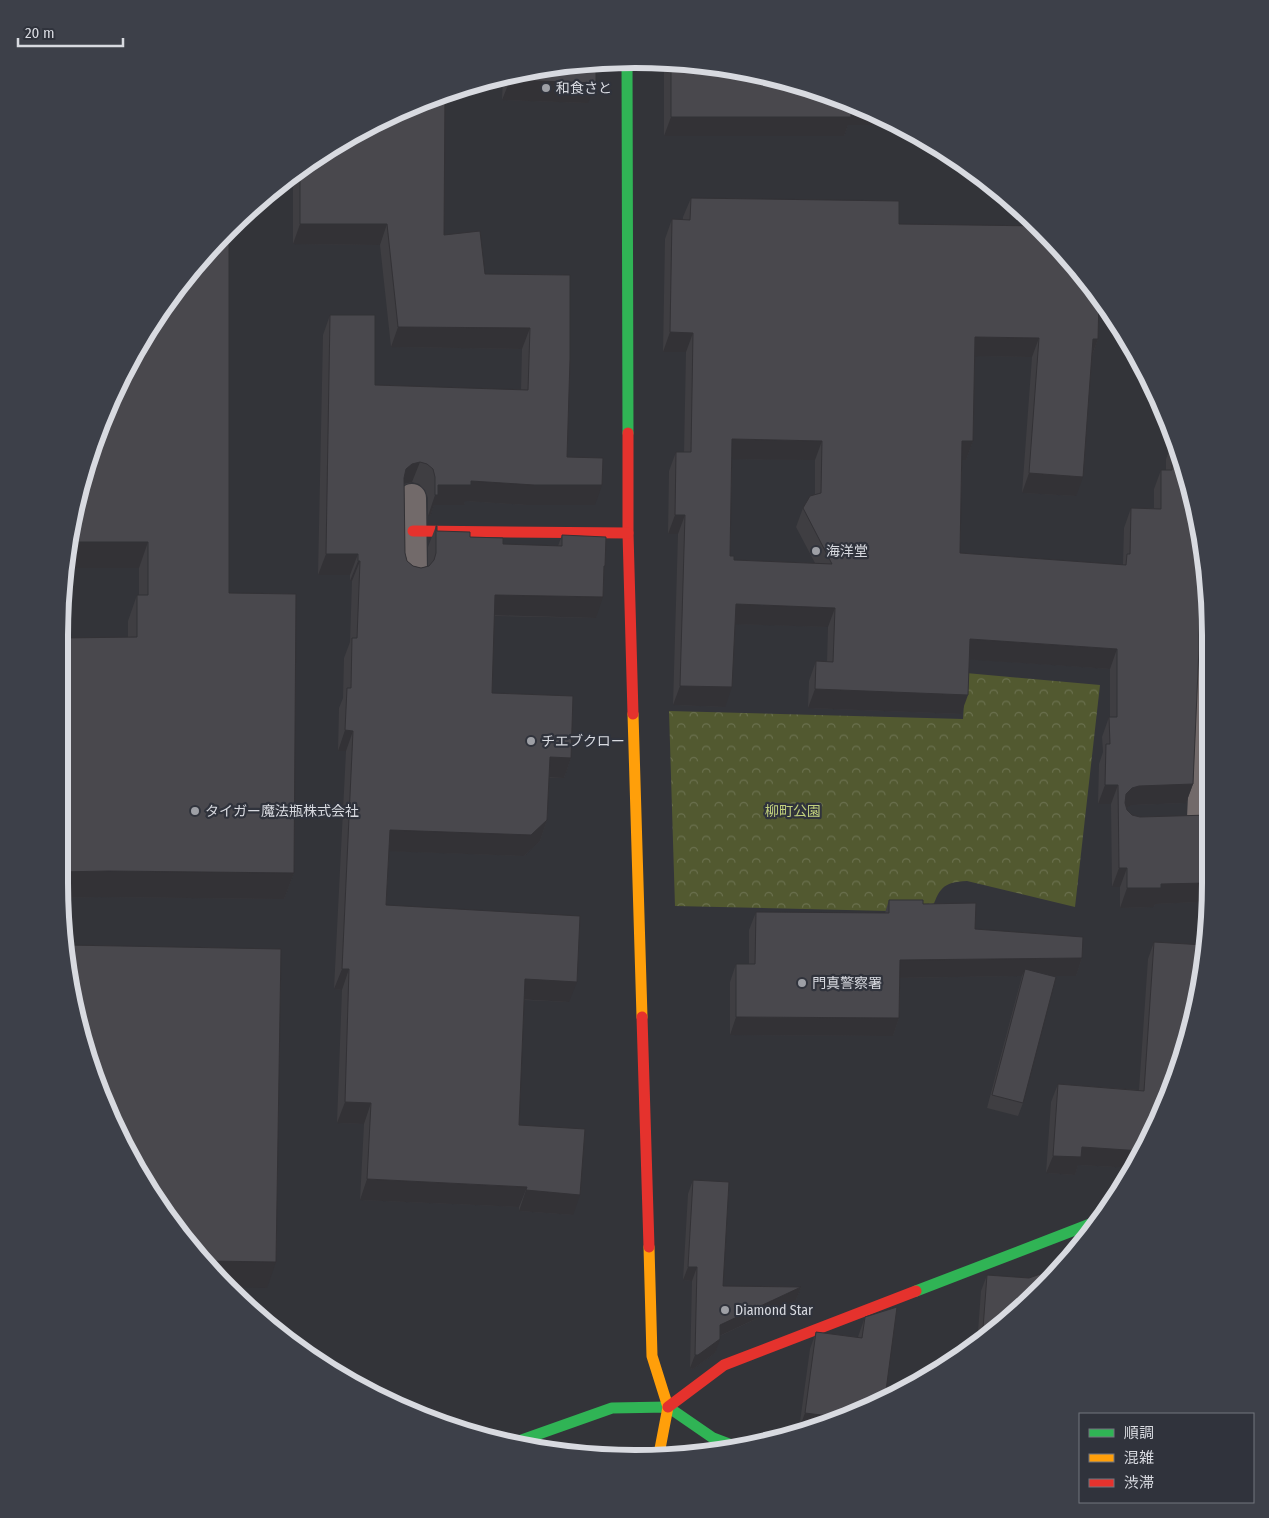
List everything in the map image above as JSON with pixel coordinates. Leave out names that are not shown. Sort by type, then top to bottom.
[{"type":"street","points":[[627,68],[628,533],[652,1356],[668,1407],[660,1449]]},
{"type":"street","points":[[412,498],[413,573]]},
{"type":"street","points":[[413,531],[628,533]]},
{"type":"street","points":[[1197,818],[1202,756]]},
{"type":"street","points":[[668,1407],[724,1365],[1087,1225]]},
{"type":"street","points":[[523,1440],[612,1408],[668,1407],[713,1438],[727,1443]]},
{"type":"green space","name":"柳町公園","points":[[966,673],[1100,685],[1075,907],[967,881],[952,883],[943,888],[936,898],[931,912],[675,906],[669,711],[963,719]]},
{"type":"building","points":[[596,69],[596,83],[515,80],[560,72]]},
{"type":"building","points":[[671,69],[709,72],[745,78],[817,98],[851,111],[851,117],[671,117]]},
{"type":"building","points":[[445,101],[444,235],[480,231],[485,274],[570,275],[567,457],[603,458],[602,485],[534,485],[471,481],[471,485],[438,485],[438,495],[435,495],[433,469],[427,464],[420,462],[412,464],[406,469],[404,478],[405,553],[407,561],[413,566],[421,568],[429,566],[434,560],[436,553],[436,526],[437,531],[470,532],[470,537],[503,538],[503,544],[562,546],[562,535],[606,537],[603,597],[495,595],[492,693],[573,696],[571,758],[550,757],[547,820],[531,835],[390,830],[386,905],[580,916],[577,982],[525,979],[519,1125],[585,1129],[580,1195],[526,1190],[527,1187],[367,1179],[371,1103],[345,1102],[349,969],[342,969],[353,731],[345,730],[347,688],[351,688],[352,638],[357,638],[360,561],[358,561],[358,554],[326,554],[330,315],[375,315],[375,385],[528,390],[530,328],[398,327],[387,224],[300,224],[300,177],[351,143],[384,126]]},
{"type":"building","points":[[691,198],[899,201],[899,224],[1026,226],[1061,261],[1084,289],[1099,309],[1098,339],[1093,339],[1083,477],[1029,473],[1039,338],[975,337],[973,441],[962,441],[960,553],[1126,565],[1127,554],[1130,554],[1131,508],[1161,509],[1161,470],[1172,470],[1172,457],[1191,524],[1200,594],[1193,784],[1139,786],[1132,788],[1126,794],[1125,803],[1127,810],[1132,815],[1140,817],[1202,815],[1202,883],[1161,884],[1161,888],[1127,888],[1127,868],[1119,868],[1118,785],[1105,785],[1106,744],[1110,744],[1109,717],[1117,717],[1117,649],[970,639],[968,695],[815,689],[816,661],[833,662],[835,608],[736,604],[732,687],[680,686],[685,515],[675,515],[676,452],[691,452],[693,333],[670,332],[672,219],[690,220]],"holes":[[[732,439],[822,441],[821,493],[810,496],[803,508],[832,564],[734,560],[734,556],[730,556]]]},
{"type":"building","points":[[229,239],[229,593],[296,594],[294,873],[68,872],[68,638],[137,637],[137,595],[148,595],[148,542],[75,542],[87,488],[98,452],[126,384],[143,351],[163,319],[208,261]]},
{"type":"building","points":[[889,900],[923,900],[923,904],[976,903],[975,929],[1083,937],[1082,958],[900,960],[899,1018],[736,1017],[736,964],[755,964],[756,912],[889,913]]},
{"type":"building","points":[[1154,942],[1198,945],[1191,994],[1171,1066],[1158,1100],[1134,1150],[1082,1147],[1081,1157],[1053,1156],[1058,1084],[1144,1091]]},
{"type":"building","points":[[71,945],[281,949],[276,1262],[212,1261],[163,1199],[143,1167],[126,1134],[98,1066],[78,994]]},
{"type":"building","points":[[1025,969],[1056,977],[1023,1103],[992,1095]]},
{"type":"building","points":[[693,1180],[729,1182],[723,1286],[801,1287],[720,1325],[720,1339],[698,1355],[695,1355],[697,1267],[688,1267]]},
{"type":"building","points":[[1047,1272],[1008,1310],[983,1331],[987,1275],[1029,1278]]},
{"type":"building","points":[[897,1307],[886,1392],[828,1416],[805,1413],[816,1332],[862,1338],[865,1317]]},
{"type":"traffic: fast","points":[[627,68],[628,433]]},
{"type":"traffic: fast","points":[[916,1291],[1087,1225]]},
{"type":"traffic: fast","points":[[523,1440],[612,1408],[668,1407],[713,1438],[726,1443]]},
{"type":"traffic: slow","points":[[633,714],[642,1017]]},
{"type":"traffic: slow","points":[[649,1247],[652,1356],[668,1407],[660,1449]]},
{"type":"traffic: jam","points":[[628,433],[628,533],[633,714]]},
{"type":"traffic: jam","points":[[413,531],[628,533]]},
{"type":"traffic: jam","points":[[642,1017],[649,1247]]},
{"type":"traffic: jam","points":[[668,1407],[724,1365],[916,1291]]},
{"type":"place","name":"和食さと","points":[[546,88]]},
{"type":"place","name":"海洋堂","points":[[816,551]]},
{"type":"place","name":"チエブクロー","points":[[531,741]]},
{"type":"place","name":"タイガー魔法瓶株式会社","points":[[195,811]]},
{"type":"place","name":"門真警察署","points":[[802,983]]},
{"type":"place","name":"Diamond Star","points":[[725,1310]]}]
